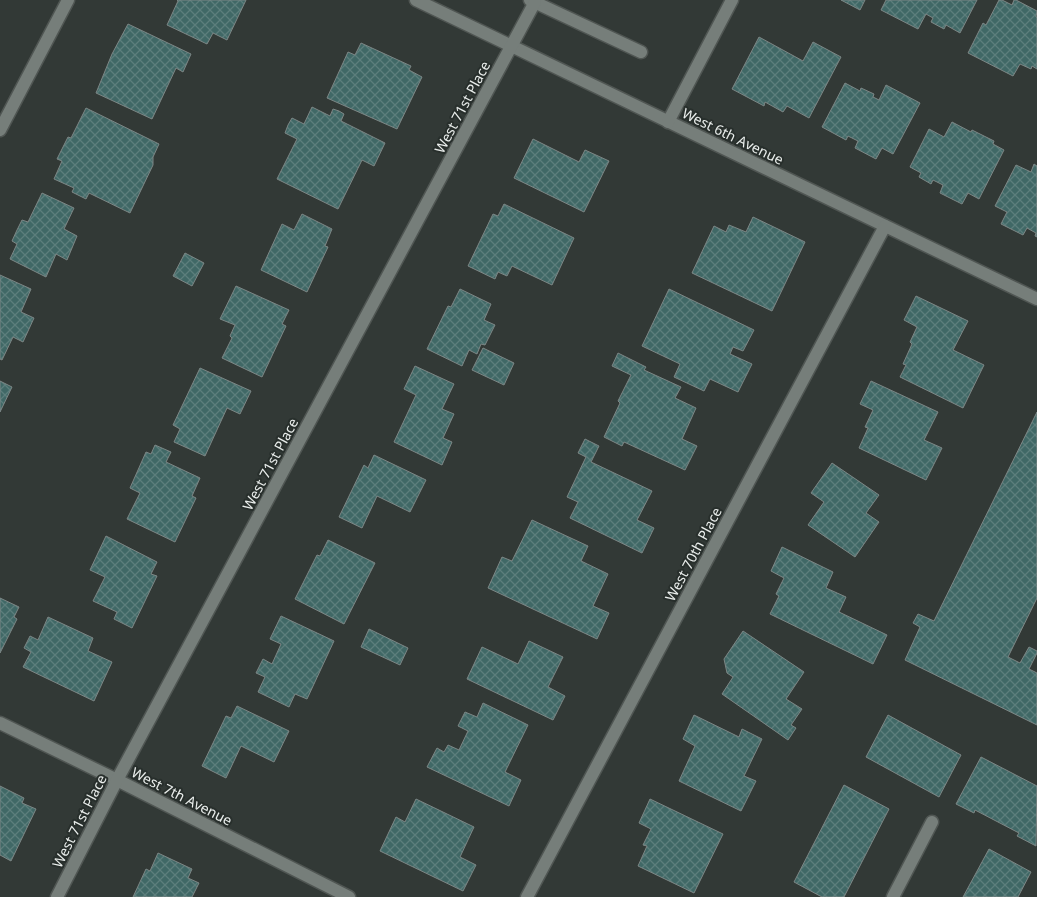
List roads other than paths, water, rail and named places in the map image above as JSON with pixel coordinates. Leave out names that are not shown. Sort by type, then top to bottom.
[{"type":"street","points":[[0,130],[68,0]]},
{"type":"street","name":"West 6th Avenue","points":[[416,0],[1037,299]]},
{"type":"street","points":[[668,122],[732,0]]},
{"type":"street","points":[[533,1],[641,52]]},
{"type":"street","name":"West 71st Place","points":[[57,897],[117,780],[511,46],[533,1]]},
{"type":"street","name":"West 70th Place","points":[[527,897],[885,226]]},
{"type":"street","name":"West 7th Avenue","points":[[0,723],[349,897]]},
{"type":"street","points":[[893,897],[932,822]]}]
